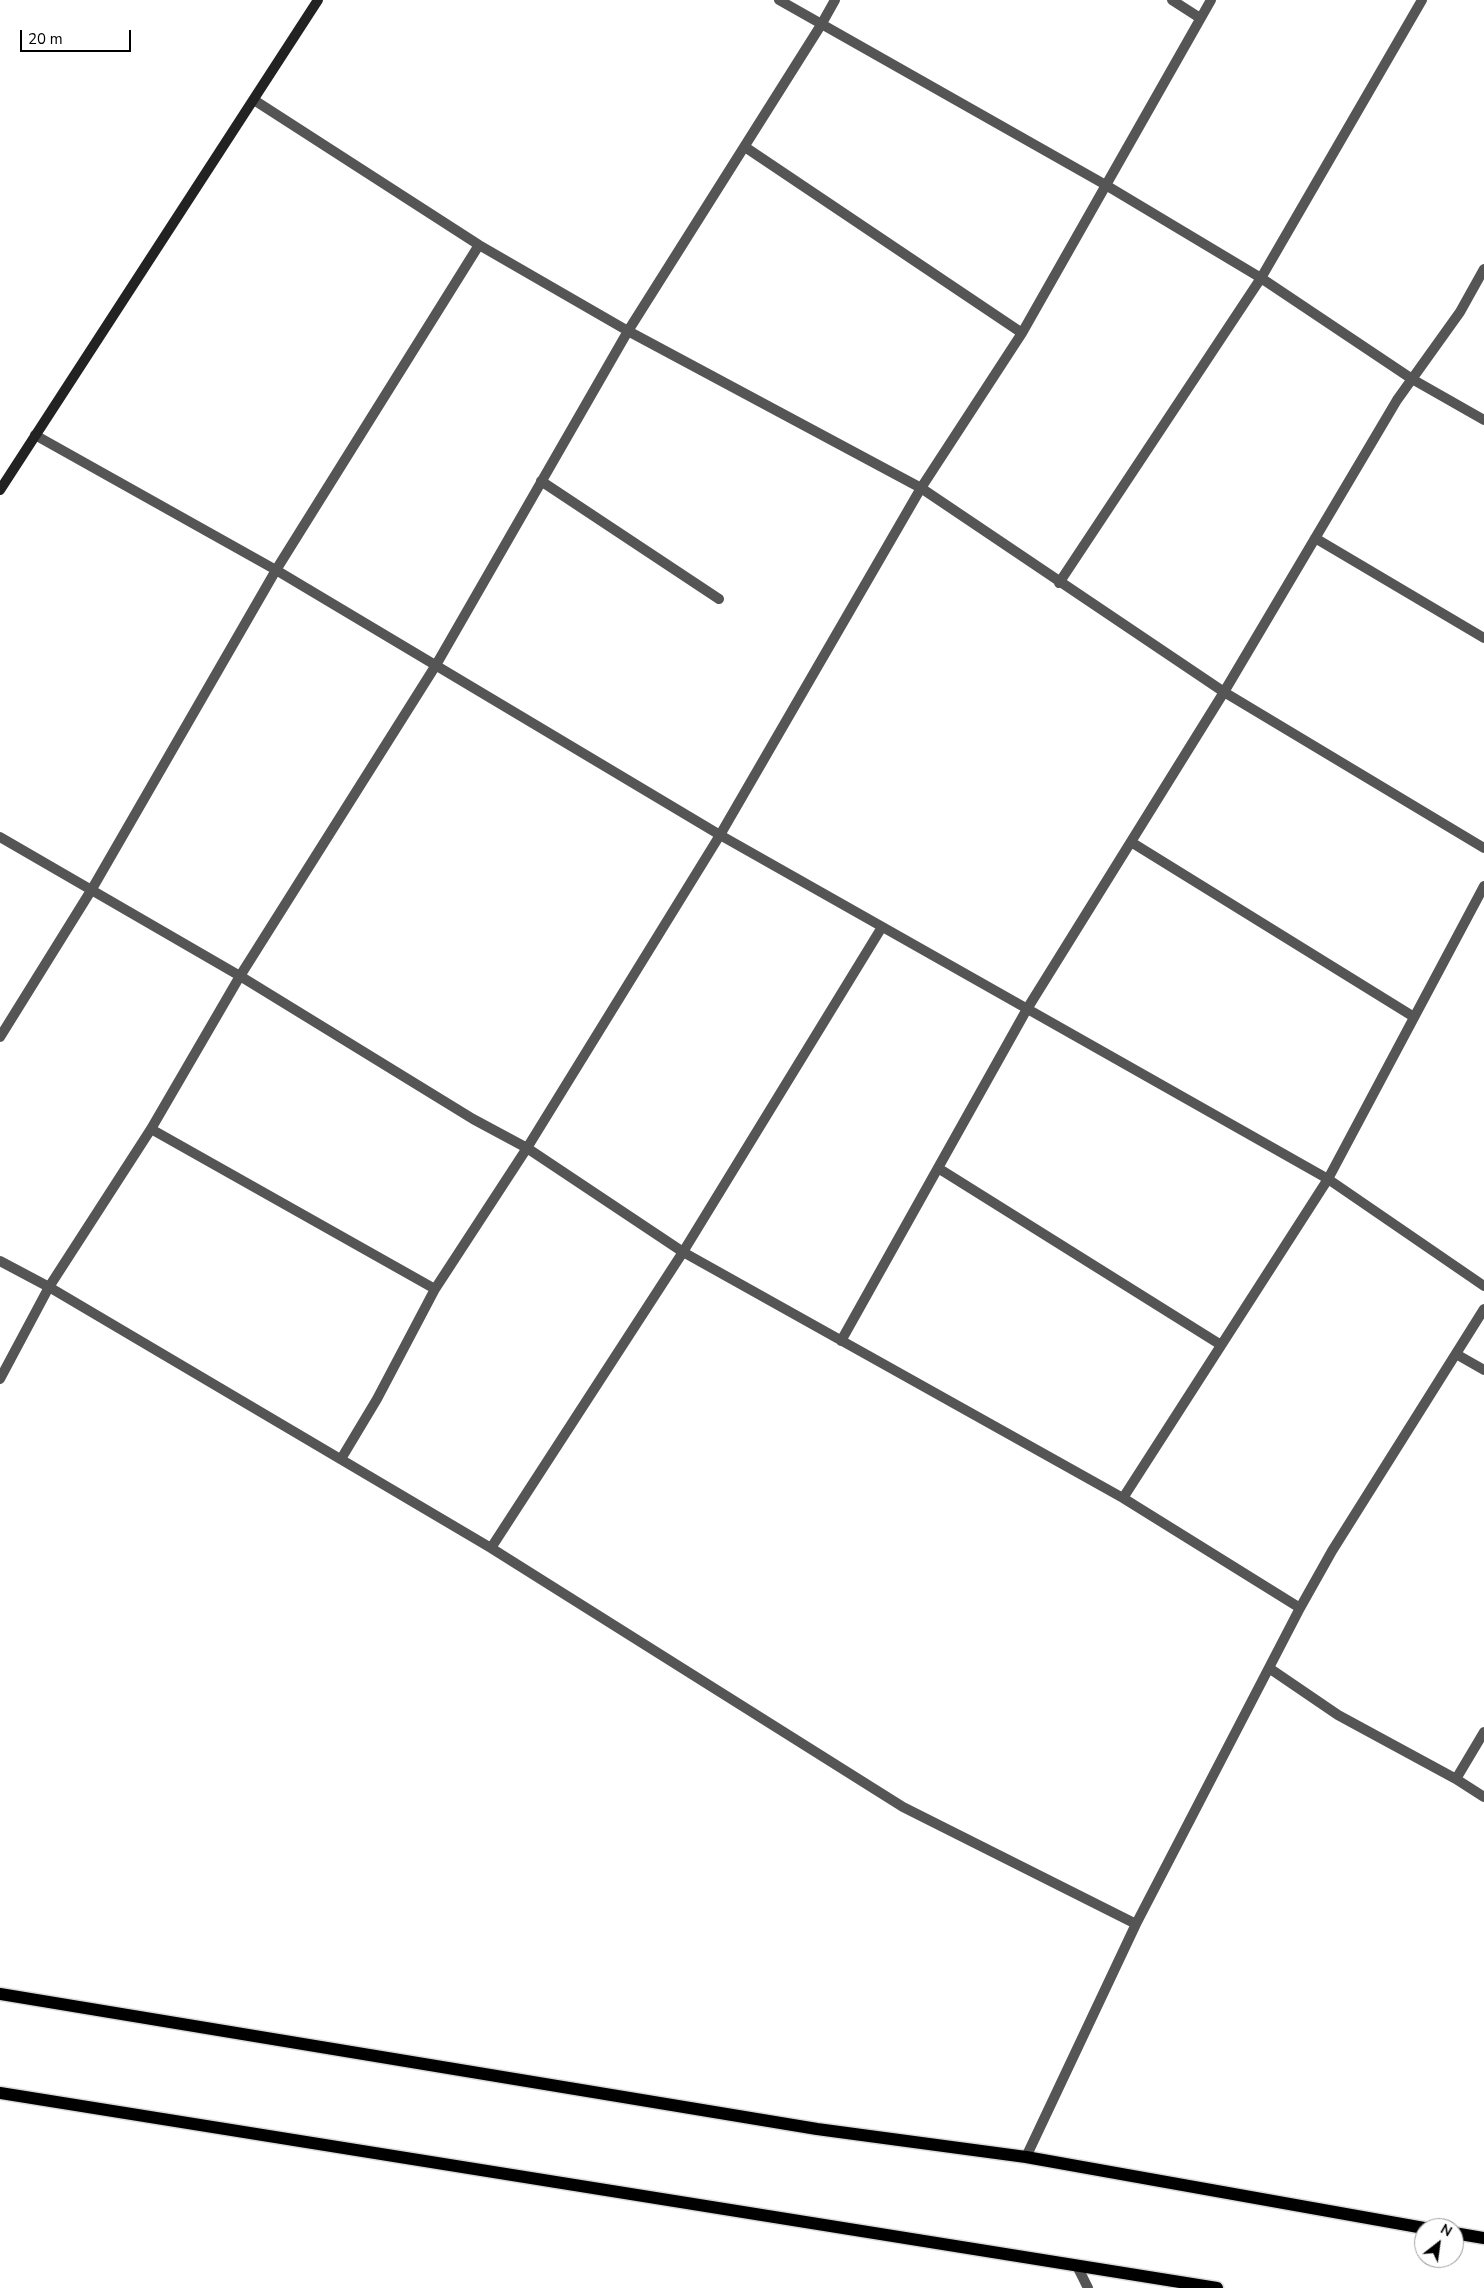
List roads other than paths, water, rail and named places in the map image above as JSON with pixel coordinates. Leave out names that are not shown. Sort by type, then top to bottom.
[{"type":"main road","points":[[0,490],[318,0]]},
{"type":"main road","points":[[0,1994],[816,2129],[1026,2157],[1414,2226]]},
{"type":"main road","points":[[0,2093],[1217,2288]]},
{"type":"main road","points":[[1464,2235],[1484,2238]]},
{"type":"street","points":[[779,0],[1104,184],[1261,278],[1412,379],[1484,420]]},
{"type":"street","points":[[0,1379],[49,1288],[151,1129],[240,976],[436,665],[628,331],[745,147],[835,0]]},
{"type":"street","points":[[1172,0],[1200,18]]},
{"type":"street","points":[[341,1459],[377,1399],[435,1289],[527,1148],[720,835],[920,488],[1022,333],[1104,184],[1211,0]]},
{"type":"street","points":[[1059,583],[1261,278],[1422,0]]},
{"type":"street","points":[[254,100],[479,245],[628,331],[920,488],[1224,692],[1484,848]]},
{"type":"street","points":[[745,147],[1022,333]]},
{"type":"street","points":[[0,1037],[92,890],[276,570],[479,245]]},
{"type":"street","points":[[841,1341],[1027,1009],[1224,692],[1392,408],[1460,312],[1484,269]]},
{"type":"street","points":[[35,435],[276,570],[720,835],[1328,1178],[1484,1286]]},
{"type":"street","points":[[542,481],[719,599]]},
{"type":"street","points":[[1315,538],[1484,638]]},
{"type":"street","points":[[0,837],[240,976],[465,1114],[527,1148],[683,1252],[1123,1498],[1300,1608]]},
{"type":"street","points":[[1130,842],[1414,1017]]},
{"type":"street","points":[[1123,1498],[1328,1178],[1484,886]]},
{"type":"street","points":[[491,1548],[683,1252],[882,927]]},
{"type":"street","points":[[151,1129],[435,1289]]},
{"type":"street","points":[[938,1168],[1221,1345]]},
{"type":"street","points":[[0,1261],[491,1548],[903,1807],[1136,1924]]},
{"type":"street","points":[[1026,2157],[1136,1924],[1300,1608],[1332,1551],[1484,1309]]},
{"type":"street","points":[[1456,1354],[1484,1370]]},
{"type":"street","points":[[1270,1668],[1338,1715],[1456,1779],[1484,1797]]},
{"type":"street","points":[[1456,1779],[1484,1732]]},
{"type":"street","points":[[1077,2266],[1088,2288]]}]
